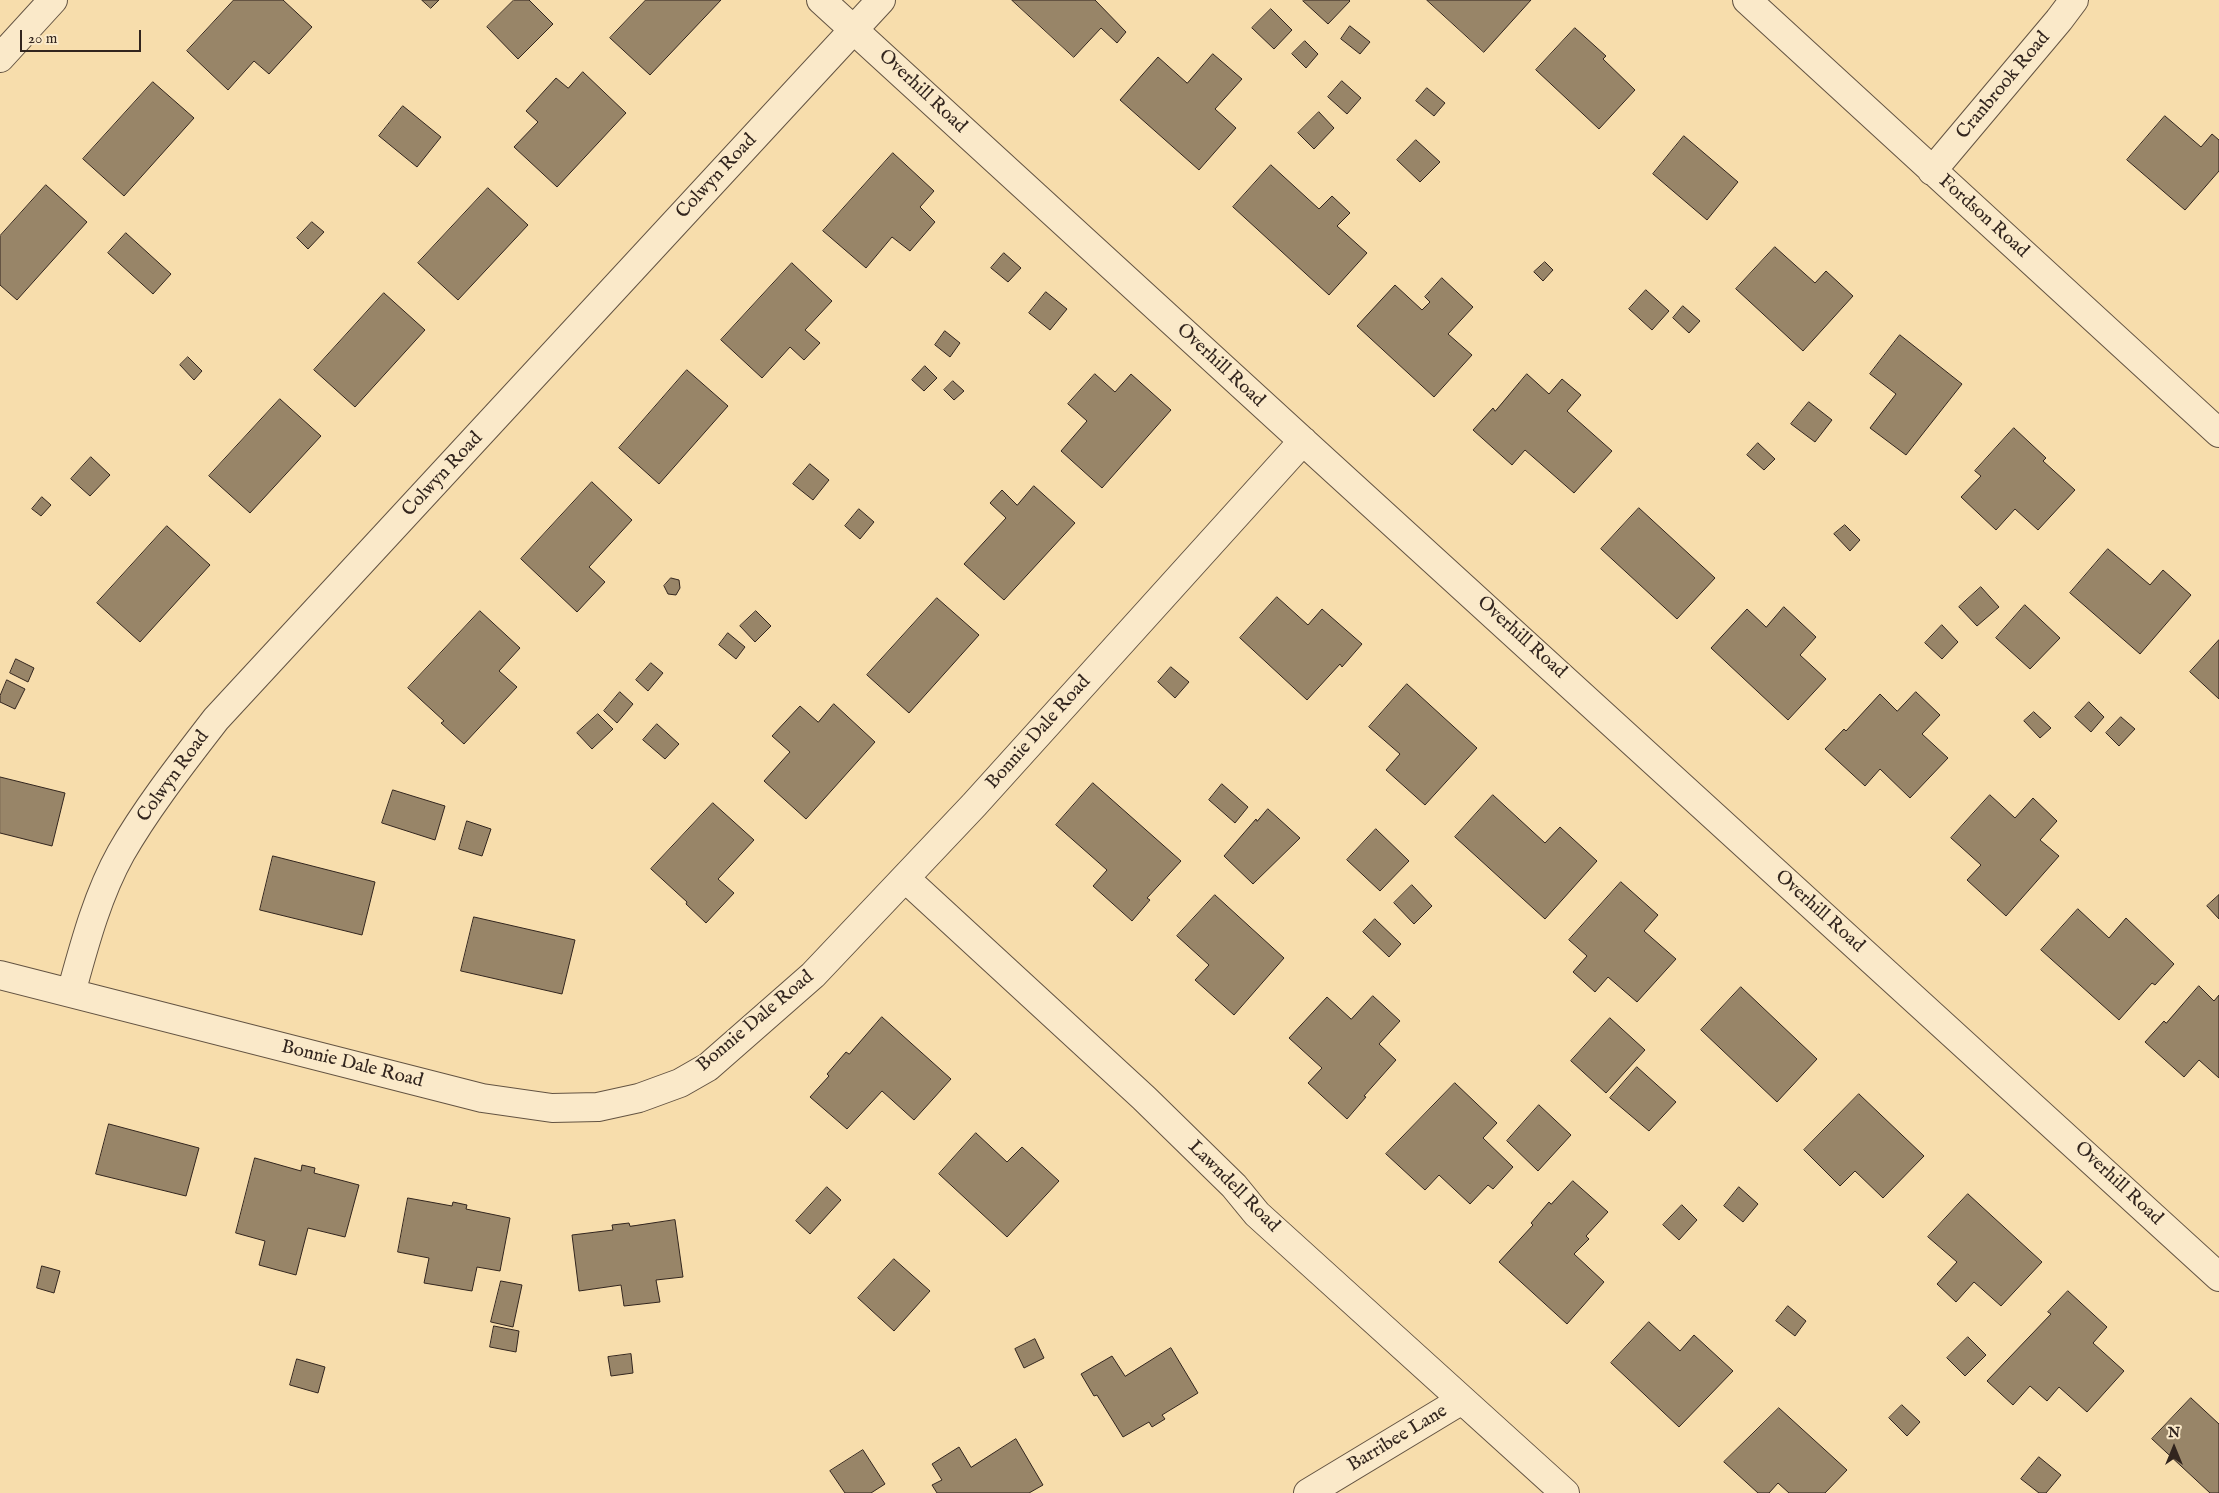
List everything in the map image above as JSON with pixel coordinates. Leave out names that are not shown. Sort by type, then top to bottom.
[{"type":"street","points":[[0,58],[54,0]]},
{"type":"street","name":"Overhill Road","points":[[821,0],[1303,441],[1639,744],[1775,872],[2219,1277]]},
{"type":"street","name":"Colwyn Road","points":[[71,993],[92,919],[121,854],[177,769],[216,719],[881,0]]},
{"type":"street","name":"Fordson Road","points":[[1747,0],[2219,433]]},
{"type":"street","name":"Cranbrook Road","points":[[1932,171],[2060,20],[2074,0]]},
{"type":"street","name":"Bonnie Dale Road","points":[[0,975],[482,1098],[552,1108],[598,1107],[639,1098],[680,1083],[708,1067],[813,975],[974,805],[1303,441]]},
{"type":"street","name":"Lawndell Road","points":[[905,878],[1144,1098],[1234,1186],[1258,1214],[1565,1493]]},
{"type":"street","name":"Barribee Lane","points":[[1308,1493],[1462,1400]]},
{"type":"building","points":[[234,0],[283,0],[312,27],[269,74],[254,61],[228,90],[187,51]]},
{"type":"building","points":[[422,0],[439,0],[431,8]]},
{"type":"building","points":[[514,0],[529,0],[553,24],[518,59],[487,27]]},
{"type":"building","points":[[646,0],[721,0],[650,75],[610,38]]},
{"type":"building","points":[[1012,0],[1095,0],[1126,32],[1117,43],[1101,28],[1074,57]]},
{"type":"building","points":[[1304,0],[1349,0],[1350,1],[1328,24]]},
{"type":"building","points":[[1427,0],[1531,0],[1484,52]]},
{"type":"building","points":[[1271,9],[1292,30],[1274,49],[1252,28]]},
{"type":"building","points":[[1350,26],[1370,42],[1360,54],[1341,39]]},
{"type":"building","points":[[1575,28],[1606,56],[1603,59],[1635,90],[1599,129],[1536,70]]},
{"type":"building","points":[[1305,41],[1318,54],[1306,68],[1292,54]]},
{"type":"building","points":[[1213,54],[1242,79],[1215,109],[1236,128],[1199,170],[1120,100],[1158,57],[1187,83]]},
{"type":"building","points":[[583,72],[626,113],[557,187],[514,147],[538,122],[526,111],[556,78],[568,88]]},
{"type":"building","points":[[1342,81],[1361,98],[1347,114],[1328,97]]},
{"type":"building","points":[[153,82],[194,118],[124,196],[83,159]]},
{"type":"building","points":[[1427,88],[1445,103],[1434,116],[1416,101]]},
{"type":"building","points":[[403,106],[441,137],[417,167],[379,136]]},
{"type":"building","points":[[1319,112],[1334,128],[1314,149],[1298,133]]},
{"type":"building","points":[[2165,116],[2201,147],[2212,134],[2219,140],[2219,171],[2185,210],[2127,160]]},
{"type":"building","points":[[1684,136],[1738,182],[1707,220],[1653,174]]},
{"type":"building","points":[[1416,140],[1440,162],[1420,182],[1397,160]]},
{"type":"building","points":[[893,153],[934,191],[920,207],[935,222],[910,251],[892,237],[866,268],[823,231]]},
{"type":"building","points":[[1271,165],[1319,209],[1332,196],[1350,213],[1337,226],[1367,253],[1329,295],[1233,207]]},
{"type":"building","points":[[46,185],[87,222],[17,300],[0,285],[0,236]]},
{"type":"building","points":[[488,188],[528,225],[458,300],[418,263]]},
{"type":"building","points":[[312,222],[324,232],[308,249],[297,238]]},
{"type":"building","points":[[126,233],[171,274],[153,294],[108,253]]},
{"type":"building","points":[[1775,247],[1815,283],[1826,271],[1853,296],[1803,351],[1736,289]]},
{"type":"building","points":[[1004,253],[1021,268],[1008,282],[991,268]]},
{"type":"building","points":[[1545,262],[1553,270],[1543,281],[1534,272]]},
{"type":"building","points":[[792,263],[832,301],[805,330],[820,343],[804,360],[790,347],[762,378],[721,340]]},
{"type":"building","points":[[1442,278],[1473,307],[1448,334],[1472,355],[1434,397],[1357,326],[1395,285],[1422,310],[1430,302],[1425,297]]},
{"type":"building","points":[[1646,290],[1669,311],[1652,330],[1629,309]]},
{"type":"building","points":[[1046,292],[1067,309],[1050,330],[1029,313]]},
{"type":"building","points":[[384,293],[425,330],[355,407],[314,370]]},
{"type":"building","points":[[1683,306],[1700,321],[1689,333],[1673,318]]},
{"type":"building","points":[[945,331],[960,343],[950,357],[935,345]]},
{"type":"building","points":[[1900,335],[1962,384],[1906,455],[1870,428],[1896,394],[1870,374]]},
{"type":"building","points":[[188,357],[202,371],[194,380],[180,365]]},
{"type":"building","points":[[925,366],[937,378],[924,391],[912,380]]},
{"type":"building","points":[[687,370],[728,406],[659,484],[619,448]]},
{"type":"building","points":[[1095,374],[1115,392],[1131,374],[1171,410],[1102,488],[1061,451],[1087,421],[1068,404]]},
{"type":"building","points":[[1527,374],[1549,394],[1562,379],[1581,395],[1567,411],[1612,451],[1574,493],[1525,450],[1512,465],[1473,430],[1493,408],[1495,411]]},
{"type":"building","points":[[953,381],[964,391],[954,400],[944,390]]},
{"type":"building","points":[[280,399],[321,436],[250,513],[209,476]]},
{"type":"building","points":[[1809,402],[1832,420],[1815,442],[1791,424]]},
{"type":"building","points":[[2014,428],[2046,458],[2043,461],[2075,490],[2038,530],[2015,509],[1996,530],[1961,497],[1981,476],[1975,471]]},
{"type":"building","points":[[1758,443],[1775,459],[1764,470],[1747,455]]},
{"type":"building","points":[[91,457],[110,475],[90,496],[71,479]]},
{"type":"building","points":[[810,464],[829,480],[813,500],[793,484]]},
{"type":"building","points":[[592,482],[632,520],[589,567],[605,582],[577,612],[521,559]]},
{"type":"building","points":[[1034,486],[1075,523],[1004,600],[964,564],[1006,518],[990,503],[1002,490],[1017,505]]},
{"type":"building","points":[[42,497],[51,505],[41,516],[32,509]]},
{"type":"building","points":[[1639,508],[1715,578],[1677,619],[1601,549]]},
{"type":"building","points":[[859,509],[874,522],[860,539],[845,526]]},
{"type":"building","points":[[1845,525],[1860,540],[1850,551],[1834,534]]},
{"type":"building","points":[[167,526],[210,565],[140,642],[97,603]]},
{"type":"building","points":[[2108,549],[2150,585],[2163,570],[2191,595],[2140,654],[2070,593]]},
{"type":"building","points":[[671,578],[679,580],[680,588],[676,595],[668,594],[664,586]]},
{"type":"building","points":[[1981,587],[1999,607],[1977,626],[1959,607]]},
{"type":"building","points":[[1277,597],[1308,625],[1322,609],[1362,644],[1342,667],[1340,664],[1307,700],[1240,638]]},
{"type":"building","points":[[937,598],[979,635],[909,713],[867,675]]},
{"type":"building","points":[[2025,605],[2060,638],[2030,669],[1996,638]]},
{"type":"building","points":[[1784,607],[1816,637],[1800,655],[1826,679],[1788,720],[1711,648],[1747,609],[1766,627]]},
{"type":"building","points":[[480,611],[520,648],[499,671],[517,687],[464,744],[441,723],[444,721],[408,688]]},
{"type":"building","points":[[756,611],[771,626],[755,642],[740,626]]},
{"type":"building","points":[[1942,625],[1958,642],[1942,659],[1925,643]]},
{"type":"building","points":[[728,633],[745,647],[736,659],[719,645]]},
{"type":"building","points":[[2219,640],[2219,699],[2190,672]]},
{"type":"building","points":[[16,659],[34,668],[28,682],[10,673]]},
{"type":"building","points":[[651,663],[663,673],[648,691],[636,680]]},
{"type":"building","points":[[1171,667],[1189,682],[1175,698],[1158,682]]},
{"type":"building","points":[[7,680],[25,689],[15,709],[0,702],[0,696]]},
{"type":"building","points":[[1407,684],[1477,748],[1425,805],[1386,770],[1400,754],[1369,727]]},
{"type":"building","points":[[620,692],[633,704],[617,723],[604,711]]},
{"type":"building","points":[[1916,692],[1940,715],[1922,734],[1948,758],[1910,798],[1880,769],[1865,786],[1825,749],[1844,729],[1846,731],[1880,694],[1897,711]]},
{"type":"building","points":[[2089,702],[2104,717],[2091,732],[2075,717]]},
{"type":"building","points":[[834,704],[875,742],[806,819],[764,781],[790,752],[772,736],[800,706],[818,722]]},
{"type":"building","points":[[2034,712],[2051,728],[2040,738],[2024,721]]},
{"type":"building","points":[[598,714],[613,729],[592,749],[577,733]]},
{"type":"building","points":[[2121,717],[2135,729],[2119,746],[2106,733]]},
{"type":"building","points":[[657,724],[679,744],[665,759],[643,740]]},
{"type":"building","points":[[0,777],[65,793],[52,846],[0,833]]},
{"type":"building","points":[[1093,783],[1181,861],[1147,898],[1150,900],[1132,921],[1093,886],[1107,870],[1056,825]]},
{"type":"building","points":[[1222,784],[1248,807],[1235,823],[1209,800]]},
{"type":"building","points":[[393,790],[445,806],[435,840],[382,823]]},
{"type":"building","points":[[1493,795],[1545,843],[1560,827],[1597,861],[1545,919],[1455,837]]},
{"type":"building","points":[[1990,795],[2015,818],[2033,798],[2057,821],[2040,840],[2059,856],[2006,916],[1967,880],[1981,865],[1951,838]]},
{"type":"building","points":[[713,803],[754,840],[718,879],[734,893],[706,923],[686,904],[687,902],[651,869]]},
{"type":"building","points":[[1268,809],[1300,838],[1253,884],[1224,856],[1256,819],[1257,821]]},
{"type":"building","points":[[467,821],[491,829],[482,856],[459,849]]},
{"type":"building","points":[[1376,829],[1409,861],[1380,891],[1347,860]]},
{"type":"building","points":[[273,856],[375,882],[362,935],[260,910]]},
{"type":"building","points":[[1621,882],[1658,915],[1644,931],[1676,959],[1637,1002],[1608,977],[1595,992],[1573,972],[1587,956],[1569,940]]},
{"type":"building","points":[[1412,885],[1432,906],[1414,924],[1394,903]]},
{"type":"building","points":[[1215,895],[1284,958],[1234,1015],[1195,980],[1209,965],[1177,936]]},
{"type":"building","points":[[2219,895],[2219,919],[2207,906]]},
{"type":"building","points":[[2078,909],[2109,938],[2126,918],[2174,964],[2155,985],[2152,983],[2119,1020],[2041,950]]},
{"type":"building","points":[[474,917],[575,940],[562,994],[461,971]]},
{"type":"building","points":[[1375,919],[1401,944],[1389,957],[1363,932]]},
{"type":"building","points":[[2199,986],[2214,1001],[2219,995],[2219,1078],[2199,1060],[2184,1077],[2145,1042],[2164,1021],[2166,1023]]},
{"type":"building","points":[[1741,987],[1817,1059],[1777,1102],[1701,1030]]},
{"type":"building","points":[[1373,996],[1400,1021],[1379,1044],[1396,1060],[1364,1096],[1366,1097],[1347,1119],[1308,1083],[1322,1068],[1289,1038],[1327,997],[1351,1019]]},
{"type":"building","points":[[882,1017],[951,1079],[914,1120],[882,1091],[847,1129],[810,1097],[829,1076],[827,1074],[846,1052],[849,1054]]},
{"type":"building","points":[[1610,1018],[1645,1050],[1606,1093],[1571,1061]]},
{"type":"building","points":[[1637,1067],[1676,1102],[1649,1131],[1610,1098]]},
{"type":"building","points":[[1455,1083],[1497,1123],[1483,1138],[1513,1167],[1493,1189],[1488,1185],[1470,1204],[1439,1175],[1425,1190],[1386,1154]]},
{"type":"building","points":[[1859,1094],[1924,1156],[1883,1198],[1855,1171],[1840,1186],[1804,1150]]},
{"type":"building","points":[[1539,1105],[1571,1135],[1538,1171],[1507,1141]]},
{"type":"building","points":[[109,1124],[199,1148],[186,1196],[96,1174]]},
{"type":"building","points":[[976,1133],[1007,1162],[1022,1147],[1059,1181],[1007,1237],[939,1174]]},
{"type":"building","points":[[255,1158],[301,1171],[302,1165],[315,1168],[314,1173],[359,1185],[345,1237],[308,1228],[296,1275],[259,1265],[265,1241],[236,1233]]},
{"type":"building","points":[[1573,1181],[1608,1212],[1586,1236],[1589,1239],[1574,1254],[1604,1282],[1567,1324],[1499,1262],[1533,1225],[1531,1223],[1549,1202],[1551,1204]]},
{"type":"building","points":[[827,1187],[841,1200],[810,1234],[796,1221]]},
{"type":"building","points":[[1739,1187],[1758,1204],[1743,1222],[1724,1206]]},
{"type":"building","points":[[1968,1194],[2042,1262],[2001,1306],[1974,1282],[1956,1302],[1937,1284],[1957,1262],[1928,1237]]},
{"type":"building","points":[[408,1198],[452,1206],[453,1202],[467,1205],[466,1209],[510,1218],[500,1271],[477,1267],[472,1291],[424,1283],[429,1258],[398,1252]]},
{"type":"building","points":[[1682,1205],[1697,1220],[1679,1240],[1663,1225]]},
{"type":"building","points":[[675,1220],[683,1277],[656,1280],[660,1302],[624,1306],[621,1285],[579,1291],[572,1235],[613,1230],[612,1225],[629,1223],[630,1226]]},
{"type":"building","points":[[894,1259],[930,1291],[894,1331],[858,1298]]},
{"type":"building","points":[[42,1266],[60,1271],[54,1293],[37,1288]]},
{"type":"building","points":[[501,1281],[522,1285],[513,1327],[491,1322]]},
{"type":"building","points":[[2068,1291],[2107,1327],[2093,1343],[2124,1371],[2087,1412],[2059,1387],[2047,1401],[2030,1386],[2013,1405],[1987,1381],[2051,1314],[2048,1312]]},
{"type":"building","points":[[1788,1306],[1806,1321],[1795,1336],[1776,1321]]},
{"type":"building","points":[[1649,1322],[1680,1351],[1694,1335],[1733,1371],[1679,1427],[1611,1363]]},
{"type":"building","points":[[494,1326],[519,1331],[516,1352],[490,1347]]},
{"type":"building","points":[[1968,1337],[1986,1355],[1965,1376],[1947,1358]]},
{"type":"building","points":[[1035,1339],[1044,1358],[1024,1368],[1015,1349]]},
{"type":"building","points":[[1171,1348],[1198,1393],[1162,1415],[1165,1419],[1152,1427],[1149,1422],[1123,1437],[1097,1395],[1094,1396],[1081,1374],[1112,1356],[1125,1376]]},
{"type":"building","points":[[631,1354],[633,1373],[611,1376],[608,1357]]},
{"type":"building","points":[[297,1359],[325,1367],[318,1393],[290,1385]]},
{"type":"building","points":[[2191,1398],[2219,1424],[2219,1493],[2210,1493],[2152,1439]]},
{"type":"building","points":[[1902,1405],[1920,1422],[1907,1436],[1889,1418]]},
{"type":"building","points":[[1779,1408],[1847,1470],[1825,1493],[1789,1493],[1778,1483],[1769,1493],[1758,1493],[1724,1462]]},
{"type":"building","points":[[1016,1439],[1043,1485],[1029,1493],[937,1493],[932,1485],[942,1480],[932,1464],[959,1447],[971,1467]]},
{"type":"building","points":[[863,1450],[885,1484],[871,1493],[845,1493],[830,1471]]},
{"type":"building","points":[[2039,1457],[2061,1475],[2046,1493],[2039,1493],[2021,1479]]}]
